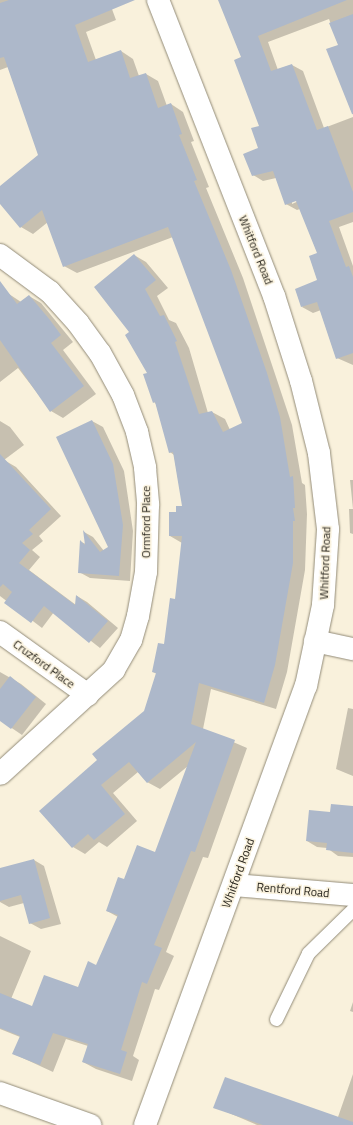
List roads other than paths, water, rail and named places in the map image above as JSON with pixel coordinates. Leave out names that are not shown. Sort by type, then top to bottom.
[{"type":"street","name":"Whitford Road","points":[[146,1125],[306,686],[323,605],[328,529],[319,453],[301,381],[274,296],[158,0]]},
{"type":"street","name":"Ormford Place","points":[[0,774],[88,696],[114,670],[131,640],[138,616],[146,572],[148,505],[145,468],[137,432],[123,395],[100,353],[78,323],[50,292],[3,262]]},
{"type":"street","name":"Cruzford Place","points":[[0,632],[88,696]]},
{"type":"street","points":[[315,641],[353,649]]},
{"type":"street","name":"Rentford Road","points":[[234,885],[353,895]]},
{"type":"street","points":[[0,1093],[90,1125]]},
{"type":"lane","points":[[276,1019],[308,953],[353,909]]}]
